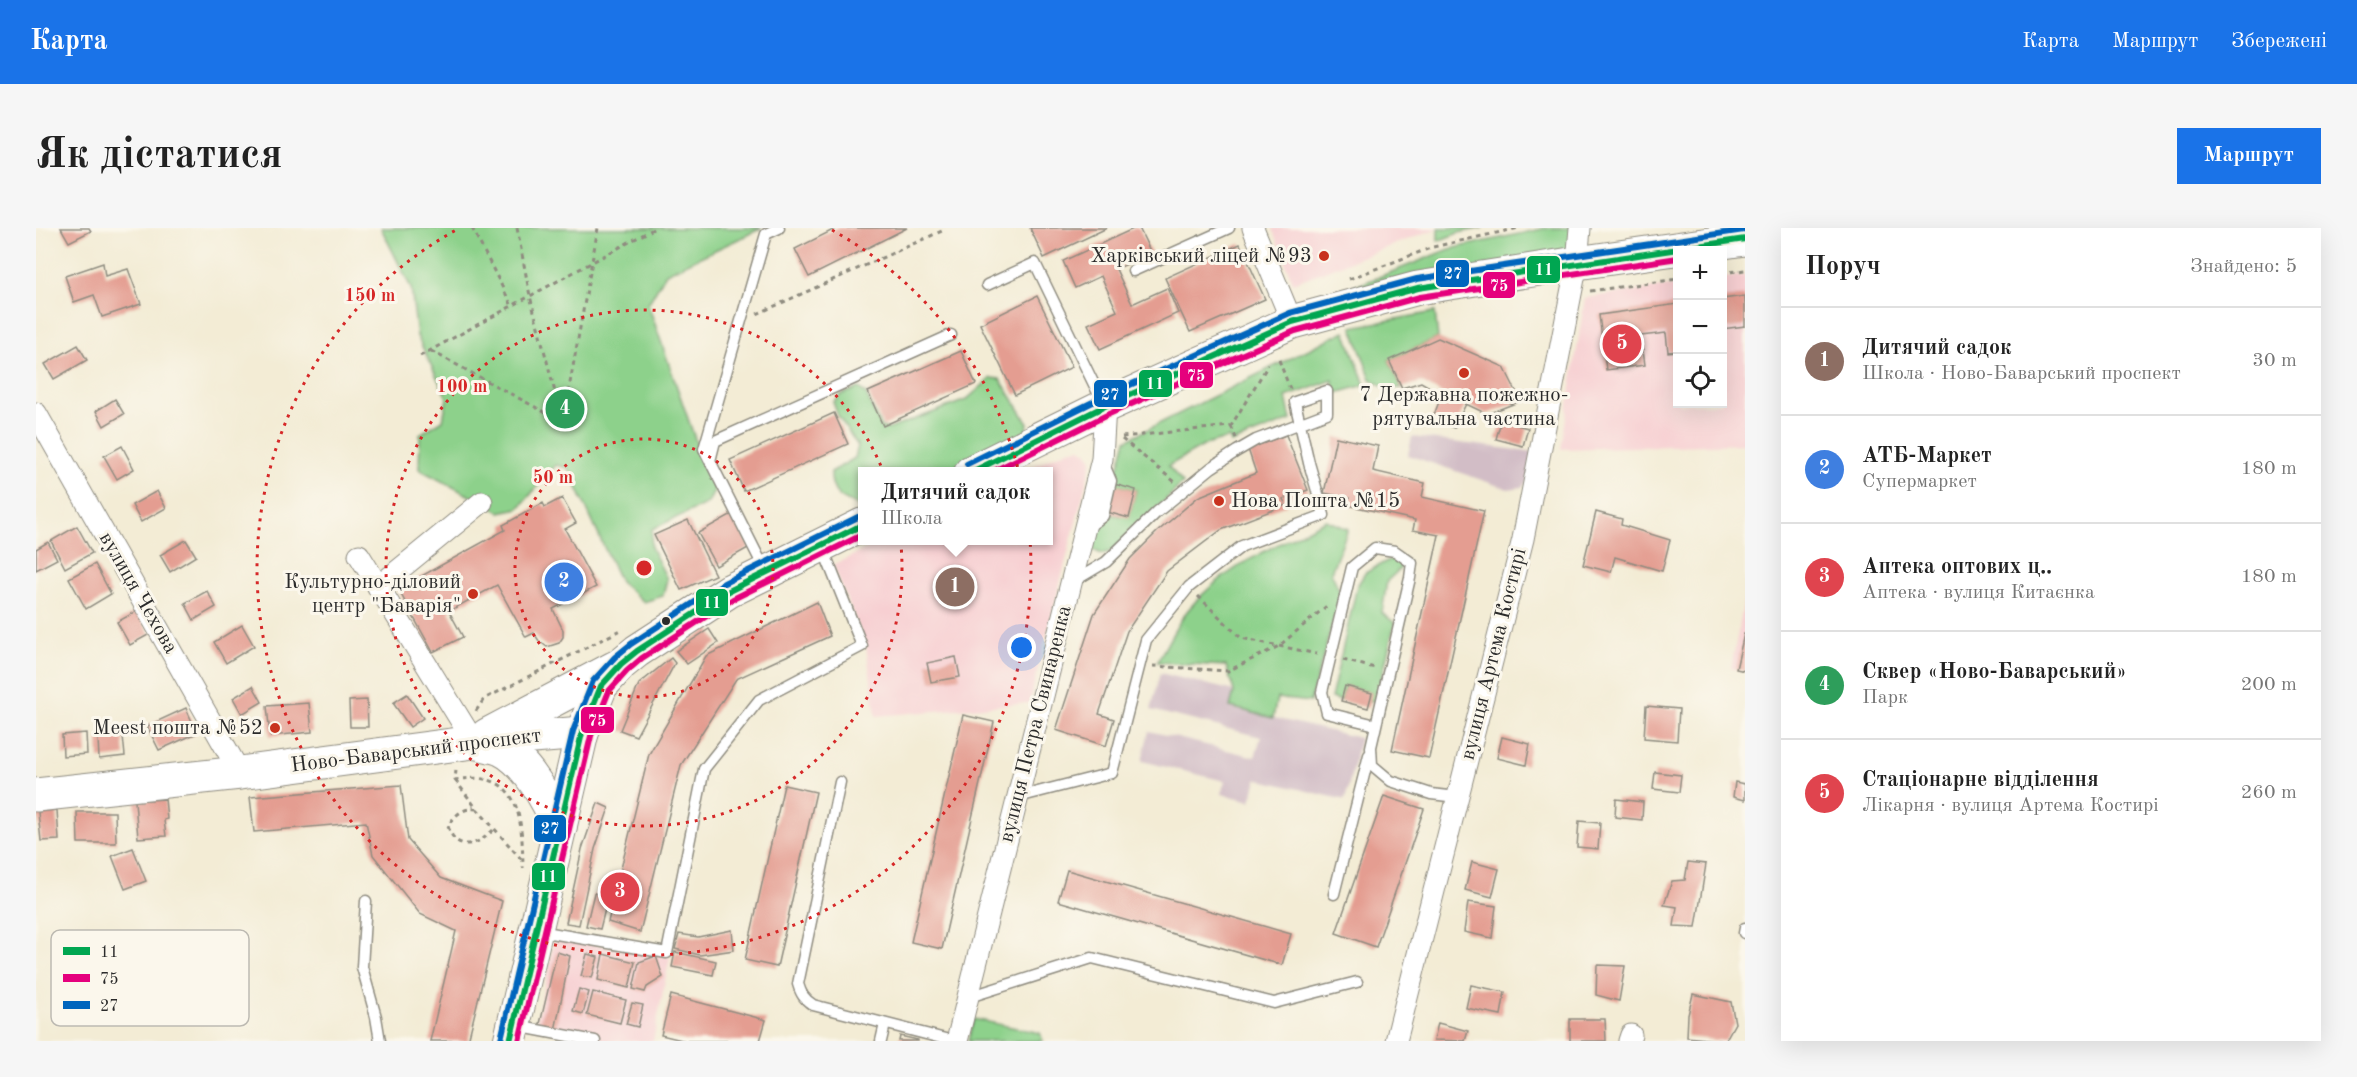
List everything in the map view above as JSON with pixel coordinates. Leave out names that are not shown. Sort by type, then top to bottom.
[{"type":"main road","points":[[979,467],[1105,406],[1292,322],[1418,288],[1574,278],[1745,239]]},
{"type":"main road","points":[[512,1033],[582,733],[601,686],[621,664],[637,651],[729,591],[858,527]]},
{"type":"main road","points":[[469,735],[621,664]]},
{"type":"main road","name":"Ново-Баварський проспект","points":[[36,795],[240,772],[469,735],[582,733]]},
{"type":"main road","points":[[469,735],[501,749],[530,775],[550,803],[560,828]]},
{"type":"street","points":[[1253,228],[1292,322]]},
{"type":"street","name":"вулиця Артема Костирі","points":[[1396,1041],[1523,539],[1574,278],[1580,228]]},
{"type":"street","name":"вулиця Петра Свинаренка","points":[[957,1041],[1102,459],[1105,406]]},
{"type":"street","name":"вулиця Чехова","points":[[36,413],[240,772]]},
{"type":"street","points":[[378,587],[482,502]]},
{"type":"street","points":[[359,555],[469,735]]},
{"type":"lane","points":[[766,573],[704,449],[766,234],[779,228]]},
{"type":"lane","points":[[1133,271],[1229,228]]},
{"type":"lane","points":[[987,285],[1035,263],[1105,406]]},
{"type":"lane","points":[[710,461],[715,441],[951,335]]},
{"type":"lane","points":[[1018,797],[1112,773],[1146,640],[1189,587],[1242,546],[1324,515],[1309,463],[1301,422],[1295,402],[1327,391],[1327,413],[1301,422],[1256,440],[1211,468],[1157,512],[1106,562],[1071,583]]},
{"type":"lane","points":[[536,931],[667,953],[704,769],[759,700],[862,646],[821,546]]},
{"type":"lane","points":[[1334,894],[1371,747],[1376,725],[1388,672],[1412,563],[1395,551],[1375,548],[1352,567],[1322,692],[1327,713],[1376,725]]},
{"type":"lane","points":[[1371,747],[1372,765],[1391,781],[1431,794],[1457,797]]},
{"type":"lane","points":[[840,782],[798,984],[806,1000],[813,1005],[953,1041]]},
{"type":"lane","points":[[366,901],[362,967],[380,1041]]},
{"type":"lane","points":[[969,997],[1092,958],[1274,1003],[1357,982]]},
{"type":"lane","points":[[881,1041],[885,1024]]},
{"type":"lane","points":[[512,1033],[595,1041]]},
{"type":"path","points":[[472,228],[512,306]]},
{"type":"path","points":[[517,228],[530,296],[563,422]]},
{"type":"path","points":[[563,422],[598,228]]},
{"type":"path","points":[[420,356],[655,228]]},
{"type":"path","points":[[1339,283],[1433,247],[1519,228]]},
{"type":"path","points":[[741,322],[944,230]]},
{"type":"path","points":[[1727,272],[1745,270]]},
{"type":"path","points":[[1574,278],[1673,279]]},
{"type":"path","points":[[431,351],[563,422]]},
{"type":"path","points":[[1279,360],[1295,402]]},
{"type":"path","points":[[1184,489],[1120,438],[1231,426],[1268,365]]},
{"type":"path","points":[[1189,587],[1241,638],[1388,672]]},
{"type":"path","points":[[1139,665],[1228,671],[1279,646],[1347,590]]},
{"type":"path","points":[[469,735],[484,699],[628,627]]},
{"type":"path","points":[[456,769],[455,780],[523,861]]},
{"type":"path","points":[[455,780],[474,776],[492,780],[504,788],[514,801],[522,831],[524,871]]},
{"type":"path","points":[[477,809],[462,810],[448,826],[451,835],[461,843],[472,845],[485,839],[494,829]]},
{"type":"shaded area","name":"Харківський ліцей №93","points":[[1272,228],[1438,228],[1293,283]]},
{"type":"shaded area","points":[[1745,275],[1745,444],[1561,449],[1585,298],[1673,286],[1673,408],[1727,408],[1727,277]]},
{"type":"shaded area","points":[[1412,437],[1534,452],[1528,481],[1522,487],[1508,489],[1408,455]]},
{"type":"shaded area","points":[[1080,448],[1087,452],[1092,460],[1029,703],[876,716],[866,646],[833,565],[875,545],[1053,545],[1053,467],[1032,467],[1068,450]]},
{"type":"shaded area","points":[[1745,596],[1745,671],[1731,668]]},
{"type":"shaded area","points":[[1160,673],[1234,691],[1231,708],[1360,738],[1345,800],[1257,779],[1251,801],[1222,794],[1225,781],[1142,761],[1149,731],[1255,757],[1261,737],[1151,710]]},
{"type":"shaded area","points":[[555,938],[670,957],[653,1041],[606,1041],[535,1028]]},
{"type":"green space","points":[[381,228],[762,228],[666,273],[648,304],[700,453],[716,487],[708,503],[652,529],[651,547],[667,579],[663,596],[644,602],[620,582],[568,468],[556,465],[519,508],[500,512],[419,469],[420,434],[443,420],[447,398],[417,336],[411,288]]},
{"type":"green space","points":[[1438,228],[1483,228],[1458,233],[1438,241]]},
{"type":"green space","points":[[1546,228],[1575,228],[1571,256],[1343,291],[1450,249]]},
{"type":"green space","points":[[1435,312],[1438,338],[1389,360],[1402,388],[1385,388],[1371,379],[1352,327]]},
{"type":"green space","points":[[1345,331],[1365,385],[1333,394],[1333,380],[1286,397],[1291,420],[1231,443],[1229,438],[1205,445],[1168,466],[1183,483],[1112,551],[1102,554],[1091,549],[1099,524],[1107,514],[1129,517],[1136,490],[1114,484],[1126,440]]},
{"type":"green space","points":[[991,378],[1000,379],[1028,423],[1025,441],[970,467],[858,467],[858,505],[843,499],[835,491],[831,472],[855,458],[858,446],[838,416],[833,402],[842,394],[859,388],[866,394],[881,427],[889,429],[966,400]]},
{"type":"green space","points":[[1326,520],[1348,529],[1331,572],[1341,594],[1310,702],[1277,698],[1273,718],[1230,707],[1234,691],[1226,666],[1157,662],[1188,610],[1218,581],[1252,558]]},
{"type":"green space","points":[[1394,557],[1402,567],[1387,581],[1382,613],[1395,623],[1376,701],[1369,701],[1371,693],[1345,686],[1341,701],[1331,698],[1357,586],[1365,573]]},
{"type":"green space","points":[[974,1019],[1040,1033],[1043,1041],[968,1041]]},
{"type":"building","points":[[61,228],[89,228],[91,231],[69,242]]},
{"type":"building","points":[[837,228],[907,228],[809,277],[795,249]]},
{"type":"building","points":[[1030,228],[1107,228],[1044,258]]},
{"type":"building","points":[[1139,228],[1151,253],[1116,269],[1132,304],[1167,288],[1178,313],[1100,349],[1088,324],[1117,311],[1101,276],[1075,288],[1063,261]]},
{"type":"building","points":[[1240,244],[1265,299],[1190,332],[1165,278]]},
{"type":"building","points":[[103,263],[105,276],[128,269],[141,304],[102,317],[94,295],[74,302],[65,276]]},
{"type":"building","points":[[1037,296],[1072,367],[1015,395],[980,324]]},
{"type":"building","points":[[1745,296],[1745,326],[1727,328],[1727,298]]},
{"type":"building","points":[[1673,305],[1673,352],[1668,352],[1666,333],[1641,336],[1645,365],[1606,370],[1599,315]]},
{"type":"building","name":"7 Державна пожежно- рятувальна частина","points":[[1438,338],[1504,367],[1521,401],[1487,414],[1466,404],[1454,428],[1432,420],[1442,394],[1421,382],[1402,388],[1389,360]]},
{"type":"building","points":[[78,345],[87,360],[54,379],[45,364]]},
{"type":"building","points":[[961,351],[976,384],[883,426],[868,392]]},
{"type":"building","points":[[115,399],[124,414],[104,426],[96,411]]},
{"type":"building","points":[[834,413],[848,444],[744,491],[730,460]]},
{"type":"building","points":[[1501,421],[1528,428],[1523,446],[1496,439]]},
{"type":"building","points":[[1286,435],[1308,490],[1283,499],[1286,505],[1221,530],[1167,571],[1127,631],[1099,714],[1114,719],[1106,746],[1056,730],[1094,614],[1130,559],[1198,497],[1256,473],[1248,449]]},
{"type":"building","points":[[1336,437],[1378,446],[1373,471],[1425,483],[1422,497],[1484,511],[1429,758],[1392,750],[1439,535],[1413,530],[1415,520],[1347,505],[1349,498],[1324,493]]},
{"type":"building","points":[[122,446],[134,469],[117,479],[104,456]]},
{"type":"building","points":[[1114,484],[1136,490],[1129,518],[1107,512]]},
{"type":"building","points":[[157,491],[166,508],[141,522],[132,505]]},
{"type":"building","points":[[562,498],[576,523],[565,529],[596,587],[553,609],[563,630],[563,637],[559,643],[547,647],[534,633],[526,637],[497,585],[449,611],[463,637],[433,652],[398,589],[505,530],[503,525],[543,503],[545,507]]},
{"type":"building","points":[[1596,512],[1622,519],[1621,525],[1670,540],[1662,571],[1615,557],[1611,572],[1583,565]]},
{"type":"building","points":[[732,514],[750,547],[716,566],[698,533]]},
{"type":"building","points":[[688,520],[715,575],[681,590],[654,535]]},
{"type":"building","points":[[77,526],[92,553],[65,568],[51,541]]},
{"type":"building","points":[[186,540],[196,556],[170,572],[160,555]]},
{"type":"building","points":[[48,542],[57,559],[36,570],[36,549]]},
{"type":"building","points":[[95,564],[111,594],[86,609],[69,578]]},
{"type":"building","points":[[207,591],[216,607],[194,620],[185,603]]},
{"type":"building","points":[[817,602],[830,636],[736,679],[681,765],[640,932],[608,922],[649,754],[706,656]]},
{"type":"building","points":[[137,611],[150,634],[130,645],[117,622]]},
{"type":"building","points":[[242,625],[254,646],[226,663],[214,642]]},
{"type":"building","points":[[709,629],[718,643],[687,664],[676,651]]},
{"type":"building","points":[[1745,634],[1745,671],[1736,669]]},
{"type":"building","points":[[956,657],[960,677],[931,682],[927,663]]},
{"type":"building","points":[[671,658],[675,663],[636,736],[620,730],[639,684]]},
{"type":"building","points":[[253,686],[262,702],[242,714],[233,698]]},
{"type":"building","points":[[1345,686],[1372,693],[1368,708],[1341,701]]},
{"type":"building","points":[[407,694],[423,718],[410,727],[393,703]]},
{"type":"building","points":[[367,700],[368,727],[350,727],[349,701]]},
{"type":"building","points":[[309,703],[312,732],[270,736],[267,706]]},
{"type":"building","points":[[1646,706],[1679,709],[1677,741],[1644,738]]},
{"type":"building","points":[[186,708],[197,733],[159,750],[147,726]]},
{"type":"building","points":[[963,715],[994,722],[942,949],[911,942]]},
{"type":"building","points":[[86,733],[87,754],[63,756],[62,735]]},
{"type":"building","points":[[123,736],[125,756],[99,759],[98,738]]},
{"type":"building","points":[[1502,737],[1530,744],[1526,765],[1497,758]]},
{"type":"building","points":[[1655,772],[1681,775],[1679,792],[1653,789]]},
{"type":"building","points":[[1735,782],[1745,784],[1745,800],[1733,797]]},
{"type":"building","points":[[401,785],[408,840],[441,878],[502,901],[468,1041],[430,1041],[456,931],[420,914],[373,855],[366,822],[254,832],[250,797]]},
{"type":"building","points":[[784,785],[816,792],[777,967],[745,960]]},
{"type":"building","points":[[1384,796],[1424,809],[1376,947],[1336,933]]},
{"type":"building","points":[[165,799],[166,836],[138,838],[135,801]]},
{"type":"building","points":[[1616,799],[1643,802],[1642,820],[1615,817]]},
{"type":"building","points":[[598,803],[609,808],[595,849],[579,925],[566,923],[582,849]]},
{"type":"building","points":[[57,810],[59,840],[41,841],[38,812]]},
{"type":"building","points":[[77,812],[115,812],[116,843],[78,843]]},
{"type":"building","points":[[1579,821],[1600,823],[1598,849],[1577,847]]},
{"type":"building","points":[[133,848],[146,881],[125,889],[112,856]]},
{"type":"building","points":[[1472,862],[1499,869],[1492,897],[1465,890]]},
{"type":"building","points":[[1688,862],[1706,864],[1696,927],[1674,926],[1677,907],[1664,905],[1672,881],[1685,880]]},
{"type":"building","points":[[1067,870],[1291,934],[1282,965],[1058,901]]},
{"type":"building","points":[[594,893],[608,897],[600,929],[586,926]]},
{"type":"building","points":[[1468,902],[1496,906],[1492,938],[1464,932]]},
{"type":"building","points":[[732,930],[734,950],[700,955],[675,949],[679,934],[698,937]]},
{"type":"building","points":[[557,952],[570,956],[555,1031],[539,1028]]},
{"type":"building","points":[[675,952],[716,961],[713,975],[672,967]]},
{"type":"building","points":[[587,954],[598,957],[592,978],[581,976]]},
{"type":"building","points":[[603,954],[635,962],[629,988],[598,980]]},
{"type":"building","points":[[656,956],[663,977],[647,987],[645,992],[633,989],[639,962]]},
{"type":"building","points":[[1597,965],[1625,966],[1619,1001],[1596,995]]},
{"type":"building","points":[[1471,985],[1505,992],[1501,1015],[1466,1008]]},
{"type":"building","points":[[579,989],[589,992],[583,1014],[573,1011]]},
{"type":"building","points":[[593,992],[626,1000],[620,1023],[587,1015]]},
{"type":"building","points":[[1693,994],[1731,1002],[1735,1023],[1725,1041],[1687,1037],[1688,1015]]},
{"type":"building","points":[[671,995],[766,1020],[760,1041],[686,1041],[661,1035]]},
{"type":"building","points":[[632,1003],[643,1005],[638,1027],[626,1024]]},
{"type":"building","points":[[1570,1019],[1605,1019],[1606,1041],[1570,1041]]},
{"type":"building","points":[[1438,1023],[1468,1031],[1465,1041],[1434,1040]]},
{"type":"building","points":[[900,1036],[918,1040],[918,1041],[899,1041]]},
{"type":"transit line","name":"27","points":[[967,464],[1101,398],[1290,313],[1417,279],[1744,230]]},
{"type":"transit line","name":"11","points":[[982,467],[1105,406],[1292,322],[1418,288],[1745,239]]},
{"type":"transit line","name":"75","points":[[1002,467],[1109,414],[1295,331],[1420,297],[1673,259]]},
{"type":"transit line","name":"27","points":[[501,1039],[573,731],[593,681],[615,657],[631,644],[724,583],[858,517]]},
{"type":"transit line","name":"11","points":[[510,1041],[582,733],[601,686],[621,664],[637,651],[729,591],[858,527]]},
{"type":"transit line","name":"75","points":[[519,1041],[591,736],[609,691],[642,658],[733,599],[858,537]]},
{"type":"place","name":"Харківський ліцей №93","points":[[1324,256]]},
{"type":"place","name":"Стаціонарне відділення","points":[[1622,344]]},
{"type":"place","name":"7 Державна пожежно- рятувальна частина","points":[[1464,373]]},
{"type":"place","name":"Сквер «Ново-Баварський»","points":[[565,409]]},
{"type":"place","name":"Нова Пошта №15","points":[[1219,501]]},
{"type":"place","name":"АТБ-Маркет","points":[[564,582]]},
{"type":"place","name":"Дитячий садок","points":[[955,587]]},
{"type":"place","name":"Культурно-діловий центр \"Баварія\"","points":[[473,594]]},
{"type":"place","name":"Meest пошта №52","points":[[275,728]]},
{"type":"place","name":"Аптека оптових ц‥","points":[[620,892]]}]
